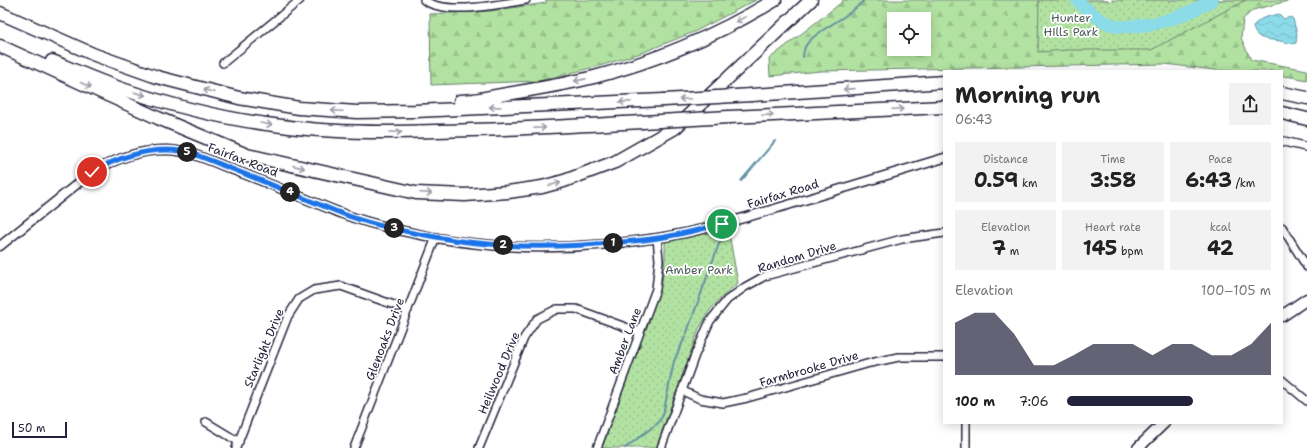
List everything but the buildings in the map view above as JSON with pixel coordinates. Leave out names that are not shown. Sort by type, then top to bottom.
[{"type":"highway","points":[[357,112],[418,104],[474,100],[594,77],[652,59],[693,42],[752,14],[775,0]]},
{"type":"highway","points":[[0,46],[158,118],[247,155],[416,193],[465,195],[508,192],[542,187],[564,182],[615,162],[675,128],[810,0]]},
{"type":"highway","points":[[0,13],[95,55],[157,77],[239,98],[299,108],[357,112],[664,100],[943,82]]},
{"type":"highway","points":[[0,38],[51,61],[124,90],[232,118],[281,126],[346,132],[489,130],[943,107]]},
{"type":"highway","points":[[1283,93],[1307,98]]},
{"type":"highway","points":[[1283,114],[1307,119]]},
{"type":"main road","points":[[1283,315],[1307,299]]},
{"type":"main road","points":[[1138,448],[1163,424]]},
{"type":"street","points":[[223,63],[300,0]]},
{"type":"street","points":[[424,0],[431,5],[453,8],[486,6],[526,0]]},
{"type":"street","points":[[1283,141],[1307,147]]},
{"type":"street","name":"Fairfax Road","points":[[0,246],[92,172],[109,162],[146,151],[183,151],[199,156],[267,182],[340,213],[383,226],[436,237],[494,244],[557,247],[657,238],[746,218],[943,158]]},
{"type":"street","points":[[1283,229],[1307,267]]},
{"type":"street","name":"Random Drive","points":[[661,448],[710,321],[727,300],[745,287],[765,276],[902,239],[943,233]]},
{"type":"street","name":"Glenoaks Drive","points":[[354,448],[436,237]]},
{"type":"street","name":"Amber Lane","points":[[597,448],[656,289],[659,260],[657,238]]},
{"type":"street","name":"Starlight Drive","points":[[238,445],[288,316],[299,299],[314,290],[341,286],[408,310]]},
{"type":"street","name":"Heilwood Drive","points":[[479,448],[524,338],[537,319],[557,309],[576,308],[639,332]]},
{"type":"street","name":"Farmbrooke Drive","points":[[683,391],[700,399],[723,403],[747,398],[892,358],[943,357]]},
{"type":"street","points":[[1283,381],[1307,400]]},
{"type":"street","points":[[206,422],[238,445]]},
{"type":"street","points":[[966,424],[966,448]]},
{"type":"green space","points":[[546,0],[756,0],[694,32],[641,53],[603,65],[539,81],[431,85],[430,14],[490,11],[546,3]]},
{"type":"green space","points":[[843,0],[1108,0],[1110,2],[1120,0],[1292,0],[1253,10],[1243,19],[1241,38],[1251,60],[1307,70],[1307,80],[1283,76],[1283,70],[1215,70],[1164,64],[821,71],[770,76],[769,59]]},
{"type":"green space","name":"Hunter Hills Park","points":[[1039,0],[1108,0],[1110,2],[1112,0],[1246,0],[1151,50],[1067,50],[1038,52]]},
{"type":"green space","name":"Amber Park","points":[[728,228],[738,283],[710,310],[699,329],[656,448],[602,448],[662,282],[665,259],[665,240]]},
{"type":"water","points":[[1279,14],[1284,19],[1291,17],[1293,19],[1297,34],[1296,43],[1290,44],[1260,37],[1255,32],[1253,27],[1258,21]]},
{"type":"waterway","points":[[803,57],[805,47],[816,35],[850,13],[864,0]]},
{"type":"waterway","points":[[1077,0],[1097,18],[1114,26],[1126,27],[1165,21],[1194,10],[1212,0]]},
{"type":"waterway","points":[[741,181],[775,141]]},
{"type":"waterway","points":[[625,448],[658,423],[663,415],[674,361],[686,335],[720,241]]},
{"type":"route","points":[[92,172],[109,162],[146,151],[183,151],[267,182],[340,213],[383,226],[436,237],[494,244],[557,247],[593,245],[657,238],[722,224]]}]
